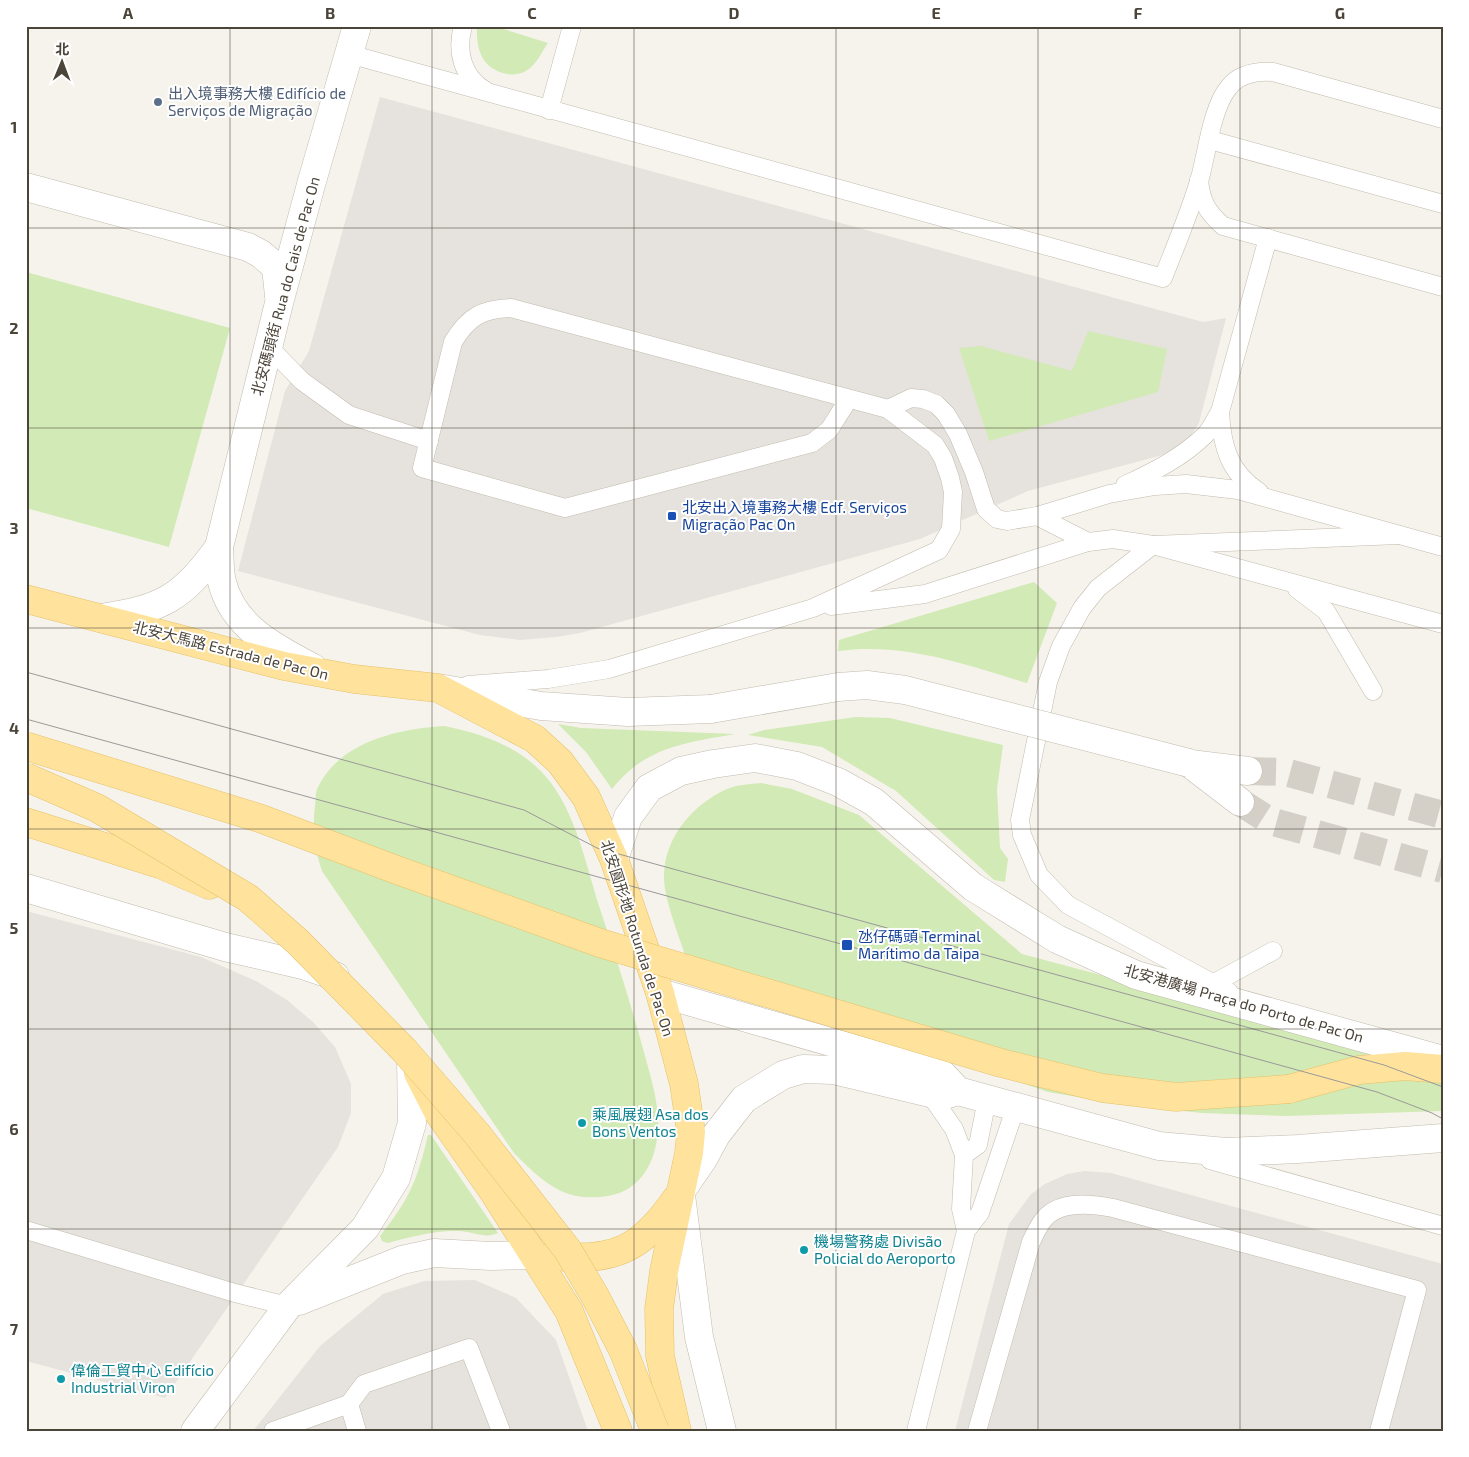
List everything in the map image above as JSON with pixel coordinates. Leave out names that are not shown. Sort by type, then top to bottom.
[{"type":"main road","name":"北安大馬路 Estrada de Pac On","points":[[27,599],[275,664],[323,674],[438,688]]},
{"type":"main road","name":"北安圓形地 Rotunda de Pac On","points":[[438,688],[535,739],[560,762],[586,797],[614,859],[660,994],[684,1084],[691,1132],[689,1153],[681,1192],[661,1220],[645,1237],[626,1249],[594,1257],[570,1258],[533,1255]]},
{"type":"main road","points":[[26,746],[262,819],[600,943],[1001,1064],[1102,1088],[1176,1097],[1289,1089],[1358,1070],[1405,1066],[1443,1070]]},
{"type":"main road","points":[[26,777],[97,808],[248,898],[298,942],[404,1050],[477,1134],[567,1249],[595,1296],[623,1350],[655,1431]]},
{"type":"main road","points":[[26,822],[153,862],[198,880],[281,925],[315,952],[377,1014],[411,1059],[438,1112],[493,1191],[569,1311],[618,1431]]},
{"type":"main road","points":[[677,1431],[660,1356],[659,1309],[664,1271],[681,1192]]},
{"type":"street","name":"北安碼頭街 Rua do Cais de Pac On","points":[[323,674],[285,654],[247,626],[227,596],[222,580],[219,547],[279,303],[357,26]]},
{"type":"street","points":[[26,187],[248,247],[261,254],[276,267],[279,303]]},
{"type":"street","name":"北安碼頭街 Rua do Cais de Pac On","points":[[101,618],[135,613],[170,598],[186,588],[199,575],[219,547]]},
{"type":"street","points":[[438,688],[542,706],[628,712],[711,708],[838,687],[867,685],[905,690],[1189,763],[1248,771]]},
{"type":"street","name":"北安港廣場 Praça do Porto de Pac On","points":[[614,859],[628,817],[648,788],[681,771],[755,758],[797,766],[838,782],[874,802],[973,887],[1057,940],[1136,975],[1205,988],[1268,1012],[1443,1060]]},
{"type":"street","points":[[1189,763],[1240,802]]},
{"type":"street","points":[[26,888],[225,947],[303,965],[339,978]]},
{"type":"street","points":[[660,994],[942,1074],[958,1091],[1159,1146],[1226,1152],[1298,1149],[1443,1138]]},
{"type":"street","points":[[195,1431],[288,1306],[365,1228],[396,1178],[412,1123],[411,1059]]},
{"type":"street","points":[[722,1431],[699,1336],[681,1192],[716,1135],[744,1099],[783,1075],[803,1069],[833,1070],[942,1096],[958,1091]]},
{"type":"street","points":[[288,1306],[402,1260],[434,1253],[491,1256],[533,1255]]},
{"type":"lane","points":[[463,26],[460,54],[464,66],[471,78],[492,94]]},
{"type":"lane","points":[[549,110],[572,26]]},
{"type":"lane","points":[[349,54],[1163,278],[1200,180],[1221,99],[1230,86],[1242,76],[1258,71],[1274,72],[1443,119]]},
{"type":"lane","points":[[1210,140],[1443,204]]},
{"type":"lane","points":[[1200,180],[1200,194],[1204,206],[1222,226],[1443,287]]},
{"type":"lane","points":[[1109,494],[1155,471],[1185,451],[1206,434],[1220,412],[1268,238]]},
{"type":"lane","points":[[438,688],[548,679],[609,669],[813,608],[929,556],[944,543],[950,529],[953,492],[943,458],[926,437],[888,409],[848,400],[511,308],[493,308],[477,315],[462,327],[453,342],[422,468],[565,508],[812,443],[829,430],[848,400]]},
{"type":"lane","points":[[269,347],[302,381],[348,415],[429,441]]},
{"type":"lane","points":[[888,409],[910,398],[923,399],[936,404],[946,414],[958,434],[974,472],[986,509],[997,519],[1007,521],[1037,516],[1109,494],[1155,486],[1186,484],[1238,490],[1443,547]]},
{"type":"lane","points":[[1220,412],[1221,438],[1230,462],[1246,483],[1268,498]]},
{"type":"lane","points":[[1037,516],[1088,542]]},
{"type":"lane","points":[[1273,951],[1205,988],[1068,906],[1039,874],[1022,835],[1020,820],[1048,682],[1061,646],[1082,608],[1098,588],[1153,545],[1399,535]]},
{"type":"lane","points":[[813,608],[925,594],[1088,542],[1113,539],[1153,545],[1443,624]]},
{"type":"lane","points":[[1274,578],[1302,591],[1326,611],[1373,691]]},
{"type":"lane","points":[[929,1093],[954,1129],[964,1155],[961,1209],[966,1231]]},
{"type":"lane","points":[[964,1155],[978,1145],[987,1099]]},
{"type":"lane","points":[[916,1431],[966,1231],[980,1213],[1016,1106]]},
{"type":"lane","points":[[1159,1146],[1258,1172],[1443,1226]]},
{"type":"lane","points":[[977,1431],[1031,1242],[1046,1217],[1068,1206],[1087,1203],[1113,1208],[1417,1290],[1379,1431]]},
{"type":"lane","points":[[26,1230],[235,1293],[288,1306]]},
{"type":"lane","points":[[273,1431],[349,1404],[364,1384],[469,1348],[501,1431]]},
{"type":"lane","points":[[349,1404],[357,1431]]},
{"type":"shaded area","points":[[380,97],[1203,322],[1226,318],[1199,423],[1188,440],[1170,453],[1028,491],[920,539],[580,633],[556,637],[520,640],[480,635],[238,571],[285,391],[309,351]]},
{"type":"shaded area","points":[[26,911],[201,957],[256,981],[287,1000],[313,1022],[335,1047],[351,1084],[351,1113],[338,1147],[165,1398],[26,1361]]},
{"type":"shaded area","points":[[1085,1171],[1111,1173],[1443,1264],[1443,1431],[955,1431],[1009,1224],[1031,1194],[1045,1184],[1067,1174]]},
{"type":"shaded area","points":[[475,1280],[516,1298],[556,1340],[588,1431],[253,1431],[320,1346],[383,1294],[424,1281]]},
{"type":"green space","points":[[477,26],[494,26],[548,43],[530,68],[519,74],[507,74],[492,68],[482,57],[479,50]]},
{"type":"green space","points":[[26,272],[230,328],[169,547],[26,508]]},
{"type":"green space","points":[[1088,331],[1167,349],[1158,392],[989,441],[959,348],[981,346],[1072,371]]},
{"type":"green space","points":[[1034,582],[1057,603],[1027,683],[934,656],[887,650],[862,649],[838,651],[839,640]]},
{"type":"green space","points":[[856,717],[890,718],[1003,745],[997,789],[1000,848],[1008,859],[1005,882],[994,880],[896,791],[822,747],[748,735],[764,730]]},
{"type":"green space","points":[[558,724],[581,728],[735,734],[699,740],[667,749],[638,764],[612,789],[586,752]]},
{"type":"green space","points":[[444,726],[489,738],[529,760],[551,783],[568,812],[575,829],[619,966],[656,1100],[658,1127],[655,1150],[651,1161],[639,1180],[620,1193],[593,1197],[567,1193],[545,1181],[514,1153],[322,871],[314,839],[314,815],[317,789],[328,772],[340,759],[372,741],[408,730]]},
{"type":"green space","points":[[761,783],[792,789],[859,815],[1022,954],[1427,1062],[1443,1070],[1443,1111],[1287,1116],[1202,1113],[1125,1105],[1048,1092],[690,970],[667,899],[664,873],[666,857],[679,829],[700,806],[713,796],[727,789]]},
{"type":"green space","points":[[428,1135],[431,1135],[498,1233],[484,1235],[460,1231],[441,1232],[423,1234],[387,1243],[382,1241],[380,1236],[399,1211],[416,1177]]},
{"type":"tunnel","points":[[1248,771],[1285,772],[1443,815]]},
{"type":"tunnel","points":[[1240,802],[1270,821],[1443,869]]},
{"type":"tram line","points":[[26,672],[524,810],[597,848],[1384,1065],[1443,1087]]},
{"type":"tram line","points":[[26,719],[1377,1092],[1443,1119]]},
{"type":"place","name":"出入境事務大樓 Edifício de Serviços de Migração","points":[[158,102]]},
{"type":"place","name":"北安出入境事務大樓 Edf. Serviços Migração Pac On","points":[[672,516]]},
{"type":"place","name":"氹仔碼頭 Terminal Marítimo da Taipa","points":[[847,945]]},
{"type":"place","name":"乘風展翅 Asa dos Bons Ventos","points":[[582,1123]]},
{"type":"place","name":"機場警務處 Divisão Policial do Aeroporto","points":[[804,1250]]},
{"type":"place","name":"偉倫工貿中心 Edifício Industrial Viron","points":[[61,1379]]}]
